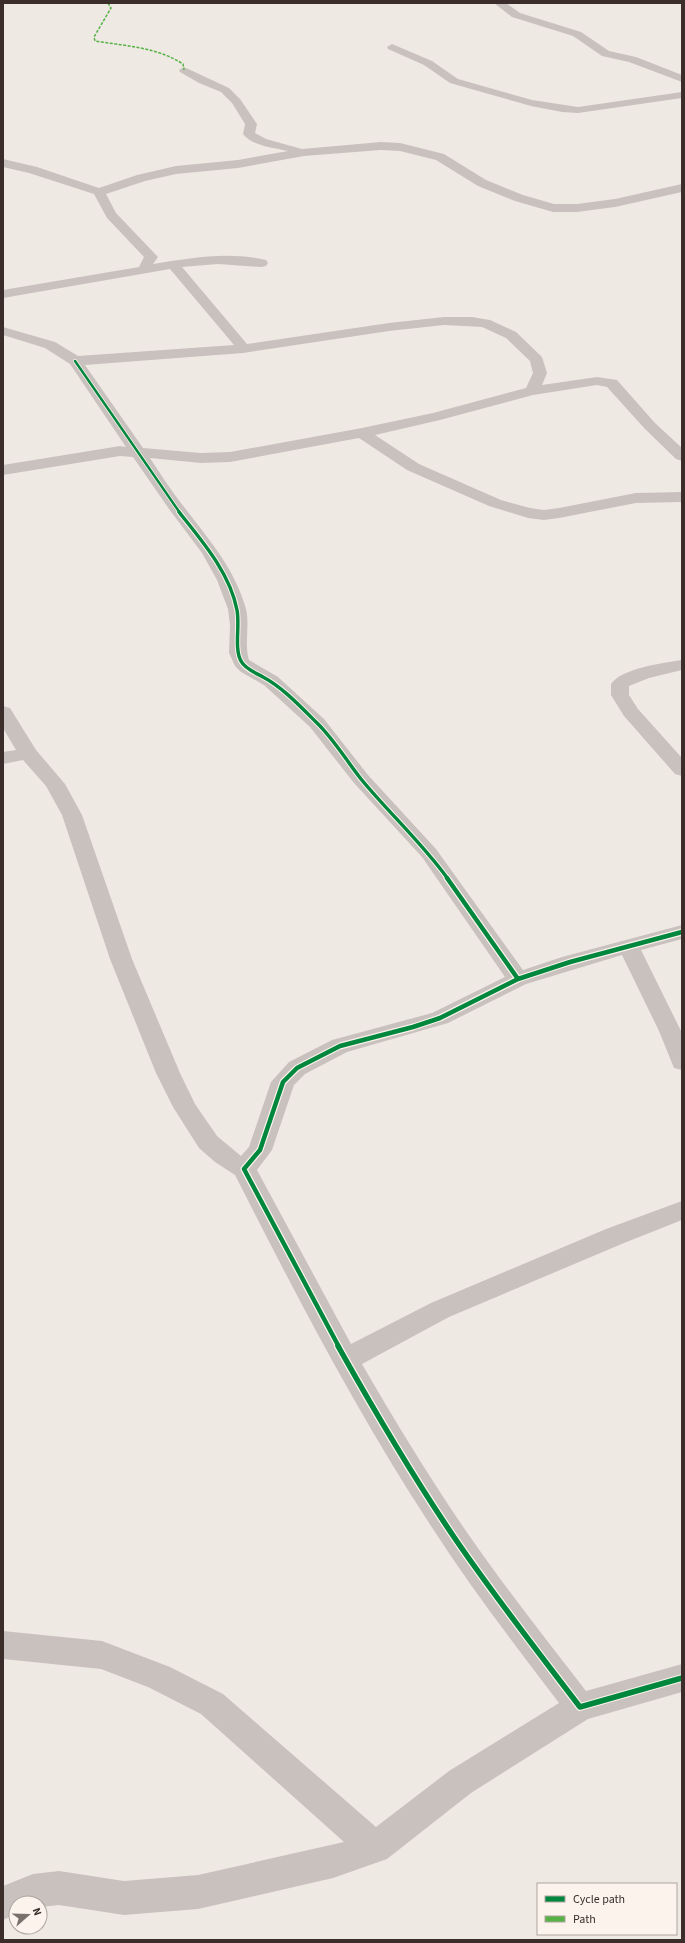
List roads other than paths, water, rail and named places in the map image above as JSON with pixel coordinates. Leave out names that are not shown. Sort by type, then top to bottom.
[{"type":"street","points":[[500,3],[516,15],[577,34],[606,54],[632,59],[682,78]]},
{"type":"street","points":[[392,47],[428,63],[454,81],[531,103],[562,110],[578,110],[682,95]]},
{"type":"street","points":[[184,70],[203,81],[225,90],[236,101],[251,124],[249,134],[262,141],[304,152]]},
{"type":"street","points":[[3,163],[33,170],[99,192],[141,178],[176,170],[238,164],[304,152],[381,146],[422,152],[448,161],[482,183],[542,206],[553,208],[577,208],[615,203],[639,199],[682,188]]},
{"type":"street","points":[[99,192],[112,215],[151,257],[144,269]]},
{"type":"street","points":[[3,294],[173,265],[218,260],[261,263]]},
{"type":"street","points":[[173,265],[238,341],[243,349]]},
{"type":"street","points":[[75,361],[243,349],[389,327],[444,321],[472,320],[485,323],[511,335],[537,360],[540,373],[532,391]]},
{"type":"street","points":[[3,331],[50,345],[75,361],[175,506],[210,552],[226,580],[237,609],[239,625],[238,653],[241,662],[246,668],[271,681],[317,723],[361,779],[429,853],[518,979]]},
{"type":"street","points":[[3,470],[110,453],[137,452],[201,458],[230,457],[362,433],[435,417],[532,391],[597,380],[612,383],[650,426],[682,456]]},
{"type":"street","points":[[362,433],[413,467],[495,503],[528,513],[559,514],[636,498],[678,493]]},
{"type":"street","points":[[682,665],[649,671],[630,678],[620,684],[620,695],[631,712],[682,770]]},
{"type":"street","points":[[3,712],[28,753],[55,784],[72,815],[121,958],[168,1073],[182,1100],[208,1142],[224,1156],[244,1169],[292,1264],[345,1360],[440,1516],[501,1603],[580,1707]]},
{"type":"street","points":[[3,758],[28,753]]},
{"type":"street","points":[[244,1169],[260,1150],[283,1082],[297,1068],[340,1046],[414,1027],[440,1018],[518,979],[570,962],[682,932]]},
{"type":"street","points":[[628,946],[670,1031],[682,1062]]},
{"type":"street","points":[[345,1360],[440,1310],[615,1236],[682,1210]]},
{"type":"street","points":[[3,1645],[102,1655],[159,1677],[212,1704],[375,1848]]},
{"type":"street","points":[[3,1901],[33,1890],[59,1888],[124,1898],[198,1892],[333,1862],[375,1848],[460,1782],[580,1707],[682,1678]]}]
